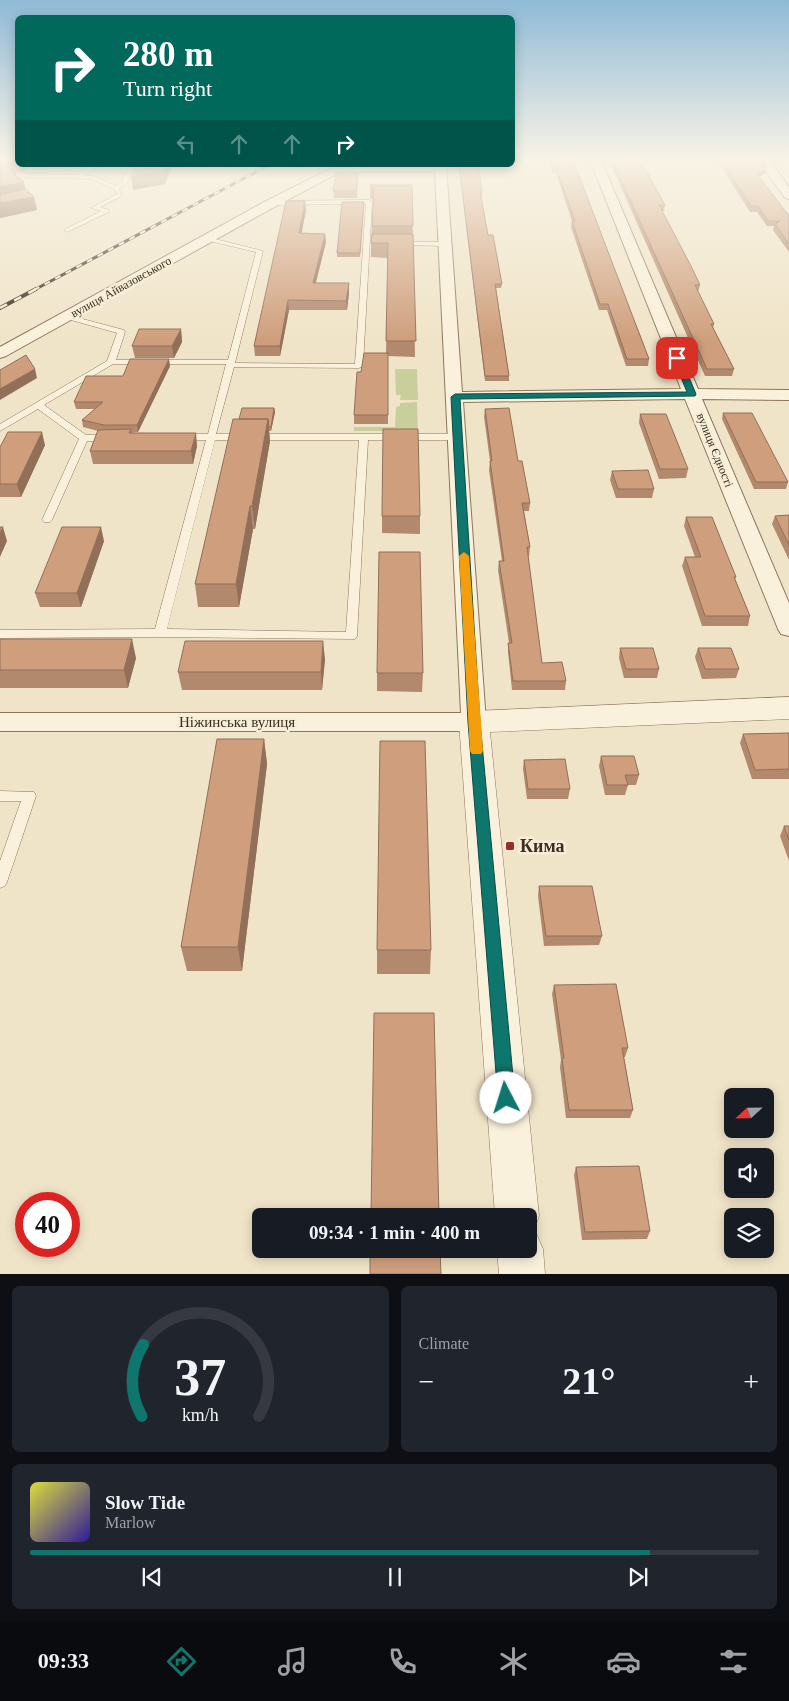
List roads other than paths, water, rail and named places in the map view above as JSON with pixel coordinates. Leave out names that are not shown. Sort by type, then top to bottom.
[{"type":"street","name":"вулиця Айвазовського","points":[[0,353],[243,219]]},
{"type":"street","points":[[442,219],[458,437],[474,722],[516,1208]]},
{"type":"street","name":"вулиця Єдності","points":[[620,219],[789,629]]},
{"type":"street","points":[[455,397],[692,394],[789,395]]},
{"type":"street","points":[[474,722],[789,708]]},
{"type":"street","name":"Ніжинська вулиця","points":[[0,722],[474,722]]},
{"type":"street","points":[[521,1258],[522,1274]]},
{"type":"lane","points":[[67,230],[89,219]]},
{"type":"lane","points":[[0,428],[111,362],[359,366],[368,219]]},
{"type":"lane","points":[[160,633],[260,251],[208,239]]},
{"type":"lane","points":[[367,244],[377,244]]},
{"type":"lane","points":[[387,244],[444,244]]},
{"type":"lane","points":[[67,316],[121,332],[111,362]]},
{"type":"lane","points":[[38,405],[84,438],[122,438]]},
{"type":"lane","points":[[0,634],[160,633],[351,636],[364,436]]},
{"type":"lane","points":[[172,437],[458,437]]},
{"type":"lane","points":[[47,520],[84,438]]},
{"type":"lane","points":[[0,796],[29,796],[0,882]]},
{"type":"railway","points":[[34,290],[167,219]]},
{"type":"railway","points":[[0,308],[36,289]]},
{"type":"place","name":"Кима","points":[[510,846]]}]
